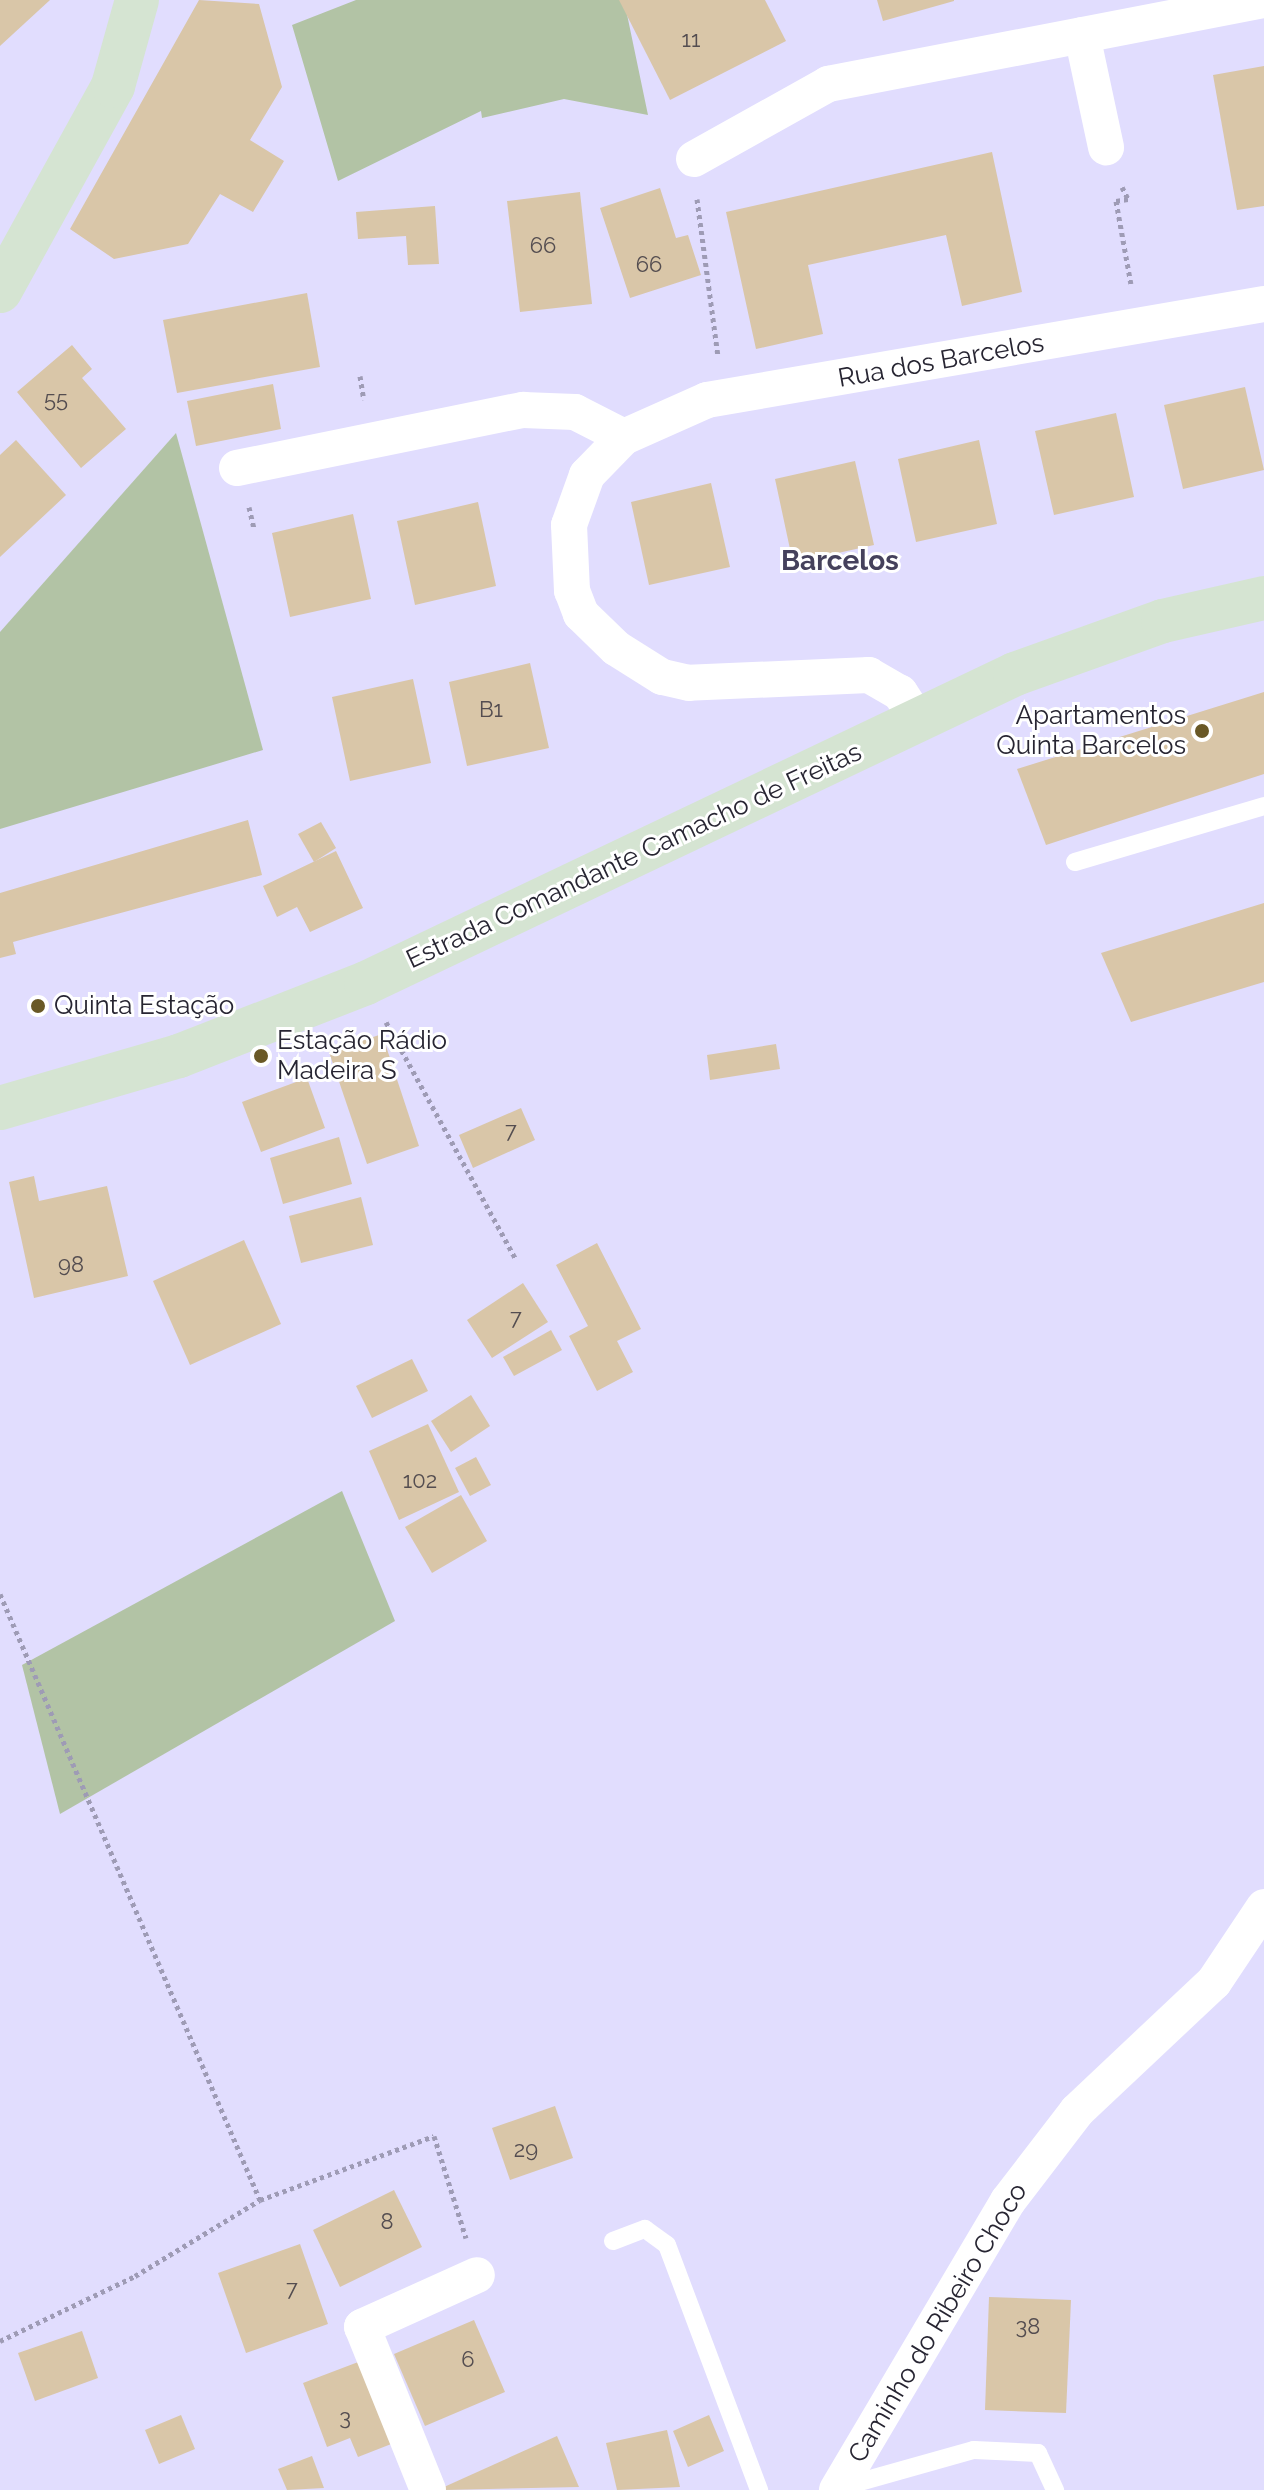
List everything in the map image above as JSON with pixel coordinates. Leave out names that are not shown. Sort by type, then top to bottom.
[{"type":"main road","points":[[0,291],[113,86],[137,0]]},
{"type":"main road","name":"Estrada Comandante Camacho de Freitas","points":[[0,1108],[179,1056],[366,983],[1030,668],[1163,621],[1264,598]]},
{"type":"street","points":[[695,171],[828,84],[1264,0]]},
{"type":"street","points":[[1082,35],[1106,147]]},
{"type":"street","name":"Rua dos Barcelos","points":[[919,722],[900,693],[869,675],[716,685],[662,677],[581,614],[570,579],[569,525],[587,475],[624,437],[707,400],[1264,304]]},
{"type":"street","points":[[237,468],[523,410],[575,412],[624,437]]},
{"type":"street","name":"Caminho do Ribeiro Choco","points":[[838,2489],[1008,2201],[1077,2111],[1214,1982],[1264,1907]]},
{"type":"street","points":[[428,2490],[362,2327],[477,2275]]},
{"type":"lane","points":[[1075,862],[1264,806]]},
{"type":"lane","points":[[613,2241],[645,2229],[667,2245],[759,2490]]},
{"type":"lane","points":[[838,2489],[974,2450],[1038,2453],[1055,2490]]},
{"type":"path","points":[[695,171],[720,372]]},
{"type":"path","points":[[1120,187],[1126,187],[1128,199],[1116,201],[1134,296]]},
{"type":"path","points":[[383,1018],[516,1259]]},
{"type":"path","points":[[0,1594],[260,2200]]},
{"type":"path","points":[[0,2341],[135,2276],[260,2200],[434,2136],[477,2275]]},
{"type":"green space","points":[[356,0],[624,0],[648,115],[564,99],[482,118],[481,111],[338,181],[292,25]]},
{"type":"green space","points":[[176,433],[263,750],[0,829],[0,632]]},
{"type":"green space","points":[[342,1491],[395,1621],[60,1814],[22,1665]]},
{"type":"building","points":[[0,0],[50,0],[0,46]]},
{"type":"building","points":[[199,0],[259,4],[282,87],[250,140],[284,161],[253,212],[220,194],[188,244],[114,259],[70,229]]},
{"type":"building","points":[[619,0],[765,0],[786,41],[670,100]]},
{"type":"building","points":[[877,0],[954,0],[954,1],[883,21]]},
{"type":"building","points":[[1264,66],[1264,206],[1237,210],[1213,75]]},
{"type":"building","points":[[992,152],[1022,292],[962,306],[946,235],[808,265],[823,334],[756,349],[726,212]]},
{"type":"building","points":[[660,188],[676,238],[688,235],[701,275],[630,298],[600,208]]},
{"type":"building","points":[[580,192],[592,304],[520,312],[507,201]]},
{"type":"building","points":[[435,206],[439,264],[408,265],[406,236],[358,239],[356,212]]},
{"type":"building","points":[[307,293],[320,367],[177,393],[163,320]]},
{"type":"building","points":[[72,345],[92,369],[82,378],[126,429],[81,468],[17,392]]},
{"type":"building","points":[[273,384],[281,429],[196,446],[187,401]]},
{"type":"building","points":[[1245,387],[1264,470],[1183,489],[1164,405]]},
{"type":"building","points":[[1116,413],[1134,497],[1054,515],[1035,431]]},
{"type":"building","points":[[16,440],[66,495],[0,557],[0,455]]},
{"type":"building","points":[[979,440],[997,524],[916,542],[898,459]]},
{"type":"building","points":[[855,461],[874,545],[793,563],[775,479]]},
{"type":"building","points":[[711,483],[730,567],[649,585],[631,502]]},
{"type":"building","points":[[478,502],[496,586],[415,605],[397,521]]},
{"type":"building","points":[[353,514],[371,599],[290,617],[272,533]]},
{"type":"building","points":[[530,663],[549,748],[467,766],[449,682]]},
{"type":"building","points":[[413,679],[431,763],[350,781],[332,697]]},
{"type":"building","name":"Apartamentos Quinta Barcelos","points":[[1264,692],[1264,774],[1046,845],[1017,769]]},
{"type":"building","points":[[248,820],[262,875],[13,942],[16,954],[0,958],[0,893]]},
{"type":"building","points":[[321,822],[336,848],[314,862],[298,834]]},
{"type":"building","points":[[336,851],[363,908],[310,932],[297,907],[277,917],[263,886]]},
{"type":"building","points":[[1264,903],[1264,982],[1131,1022],[1101,953]]},
{"type":"building","points":[[382,1034],[419,1146],[367,1164],[329,1052]]},
{"type":"building","points":[[776,1044],[780,1069],[710,1080],[707,1055]]},
{"type":"building","points":[[307,1078],[325,1128],[261,1152],[242,1102]]},
{"type":"building","points":[[521,1108],[535,1140],[473,1168],[459,1135]]},
{"type":"building","points":[[339,1137],[352,1184],[283,1204],[270,1158]]},
{"type":"building","points":[[34,1176],[39,1201],[107,1186],[128,1276],[34,1298],[9,1182]]},
{"type":"building","points":[[361,1197],[373,1245],[301,1263],[289,1216]]},
{"type":"building","points":[[244,1240],[281,1324],[190,1365],[153,1281]]},
{"type":"building","points":[[597,1243],[641,1329],[617,1341],[633,1372],[597,1391],[569,1336],[588,1326],[556,1265]]},
{"type":"building","points":[[523,1283],[548,1322],[492,1358],[467,1320]]},
{"type":"building","points":[[551,1330],[562,1350],[514,1376],[503,1357]]},
{"type":"building","points":[[412,1359],[428,1391],[372,1418],[356,1386]]},
{"type":"building","points":[[471,1395],[490,1426],[451,1452],[431,1421]]},
{"type":"building","points":[[428,1424],[459,1492],[399,1520],[369,1451]]},
{"type":"building","points":[[476,1457],[491,1485],[470,1496],[455,1468]]},
{"type":"building","points":[[461,1495],[487,1541],[432,1573],[405,1527]]},
{"type":"building","points":[[555,2106],[573,2158],[510,2180],[492,2128]]},
{"type":"building","points":[[394,2190],[422,2247],[340,2287],[313,2230]]},
{"type":"building","points":[[300,2244],[328,2324],[246,2353],[218,2273]]},
{"type":"building","points":[[989,2297],[1071,2300],[1066,2413],[985,2410]]},
{"type":"building","points":[[474,2320],[505,2392],[425,2426],[394,2354]]},
{"type":"building","points":[[82,2331],[98,2378],[35,2401],[18,2353]]},
{"type":"building","points":[[374,2356],[404,2439],[358,2457],[350,2438],[327,2447],[303,2383]]},
{"type":"building","points":[[181,2415],[195,2449],[159,2464],[145,2430]]},
{"type":"building","points":[[709,2415],[724,2451],[688,2467],[673,2431]]},
{"type":"building","points":[[667,2430],[680,2487],[617,2490],[606,2443]]},
{"type":"building","points":[[557,2436],[579,2487],[445,2490],[444,2487]]},
{"type":"building","points":[[312,2456],[324,2488],[287,2490],[278,2469]]},
{"type":"place","name":"Apartamentos Quinta Barcelos","points":[[1202,731]]},
{"type":"place","name":"Quinta Estação","points":[[38,1006]]},
{"type":"place","name":"Estação Rádio Madeira S","points":[[261,1056]]},
{"type":"district","name":"Barcelos","points":[[840,561]]}]
